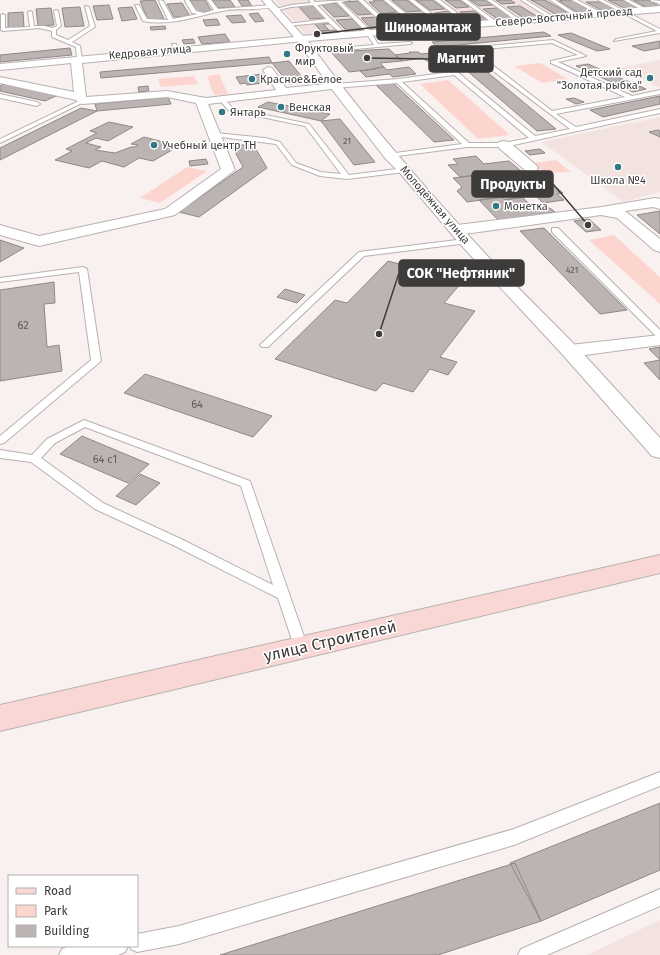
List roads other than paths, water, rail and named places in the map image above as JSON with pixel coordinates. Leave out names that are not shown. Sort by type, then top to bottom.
[{"type":"main road","name":"улица Строителей","points":[[0,718],[660,564]]},
{"type":"street","name":"Молодёжная улица","points":[[270,5],[301,39],[335,86],[390,155],[405,170],[461,236],[570,351],[660,451]]},
{"type":"street","name":"Северо-Восточный проезд","points":[[301,39],[660,9]]},
{"type":"street","name":"Кедровая улица","points":[[0,67],[76,66],[176,47],[246,44],[301,39]]},
{"type":"street","points":[[246,44],[260,55]]},
{"type":"street","points":[[82,99],[76,66],[107,68]]},
{"type":"street","points":[[268,70],[283,92]]},
{"type":"street","points":[[0,79],[31,75]]},
{"type":"street","points":[[0,79],[82,99],[167,94],[204,102]]},
{"type":"street","points":[[182,109],[204,102],[222,99],[335,86]]},
{"type":"street","points":[[0,230],[39,242],[170,212],[228,170],[204,102]]},
{"type":"street","points":[[504,145],[532,168]]},
{"type":"street","points":[[461,236],[655,202],[660,204]]},
{"type":"street","points":[[601,211],[622,215],[660,247]]},
{"type":"street","points":[[570,351],[660,340]]},
{"type":"lane","points":[[209,0],[215,13]]},
{"type":"lane","points":[[286,0],[291,6]]},
{"type":"lane","points":[[337,0],[369,33],[377,46]]},
{"type":"lane","points":[[137,6],[145,20],[159,22],[215,13],[238,6],[291,6],[312,2],[348,0]]},
{"type":"lane","points":[[360,0],[394,31]]},
{"type":"lane","points":[[386,0],[422,29]]},
{"type":"lane","points":[[411,0],[446,27]]},
{"type":"lane","points":[[437,0],[470,25]]},
{"type":"lane","points":[[464,0],[496,23]]},
{"type":"lane","points":[[489,0],[520,21]]},
{"type":"lane","points":[[523,0],[553,18]]},
{"type":"lane","points":[[552,0],[578,16]]},
{"type":"lane","points":[[574,0],[602,14]]},
{"type":"lane","points":[[600,0],[660,32]]},
{"type":"lane","points":[[626,0],[646,10]]},
{"type":"lane","points":[[653,0],[660,3]]},
{"type":"lane","points":[[187,1],[196,14],[215,13]]},
{"type":"lane","points":[[161,2],[171,20]]},
{"type":"lane","points":[[312,2],[343,34]]},
{"type":"lane","points":[[68,43],[73,38],[93,27],[87,7]]},
{"type":"lane","points":[[56,11],[58,26],[54,30],[54,36],[78,46],[76,66]]},
{"type":"lane","points":[[30,12],[32,27],[37,28]]},
{"type":"lane","points":[[3,15],[3,30],[44,27],[54,30]]},
{"type":"lane","points":[[371,16],[377,16]]},
{"type":"lane","points":[[353,18],[365,17]]},
{"type":"lane","points":[[288,25],[329,20]]},
{"type":"lane","points":[[616,40],[660,32]]},
{"type":"lane","points":[[576,130],[551,113],[469,49],[553,41],[583,56],[553,62],[631,98]]},
{"type":"lane","points":[[325,51],[410,43]]},
{"type":"lane","points":[[489,65],[451,69],[534,139]]},
{"type":"lane","points":[[335,86],[398,81],[455,73]]},
{"type":"lane","points":[[398,81],[467,145]]},
{"type":"lane","points":[[551,113],[660,92]]},
{"type":"lane","points":[[0,96],[37,104]]},
{"type":"lane","points":[[0,141],[82,99]]},
{"type":"lane","points":[[222,99],[230,108],[307,125],[347,177]]},
{"type":"lane","points":[[390,155],[467,145],[504,145],[660,111]]},
{"type":"lane","points":[[215,135],[265,140],[278,143],[294,164],[320,174],[347,177],[405,170]]},
{"type":"lane","points":[[555,230],[660,335]]},
{"type":"lane","points":[[266,345],[362,254],[461,236]]},
{"type":"lane","points":[[0,280],[83,269],[96,361],[0,441]]},
{"type":"lane","points":[[34,459],[51,441],[84,423],[246,484],[301,648]]},
{"type":"lane","points":[[0,454],[34,459],[99,506],[177,542],[283,595]]},
{"type":"lane","points":[[138,943],[179,936],[514,837],[660,779]]},
{"type":"lane","points":[[527,955],[660,897]]},
{"type":"lane","points":[[68,955],[113,947]]},
{"type":"place","name":"Шиномантаж","points":[[317,34]]},
{"type":"place","name":"Фруктовый мир","points":[[287,54]]},
{"type":"place","name":"Магнит","points":[[367,58]]},
{"type":"place","name":"Детский сад \"Золотая рыбка\"","points":[[650,78]]},
{"type":"place","name":"Красное&Белое","points":[[252,79]]},
{"type":"place","name":"Венская","points":[[281,107]]},
{"type":"place","name":"Янтарь","points":[[222,112]]},
{"type":"place","name":"Учебный центр ТН","points":[[154,145]]},
{"type":"place","name":"Школа №4","points":[[618,167]]},
{"type":"place","name":"Монетка","points":[[496,206]]},
{"type":"place","name":"Продукты","points":[[588,225]]},
{"type":"place","name":"СОК \"Нефтяник\"","points":[[379,334]]}]
